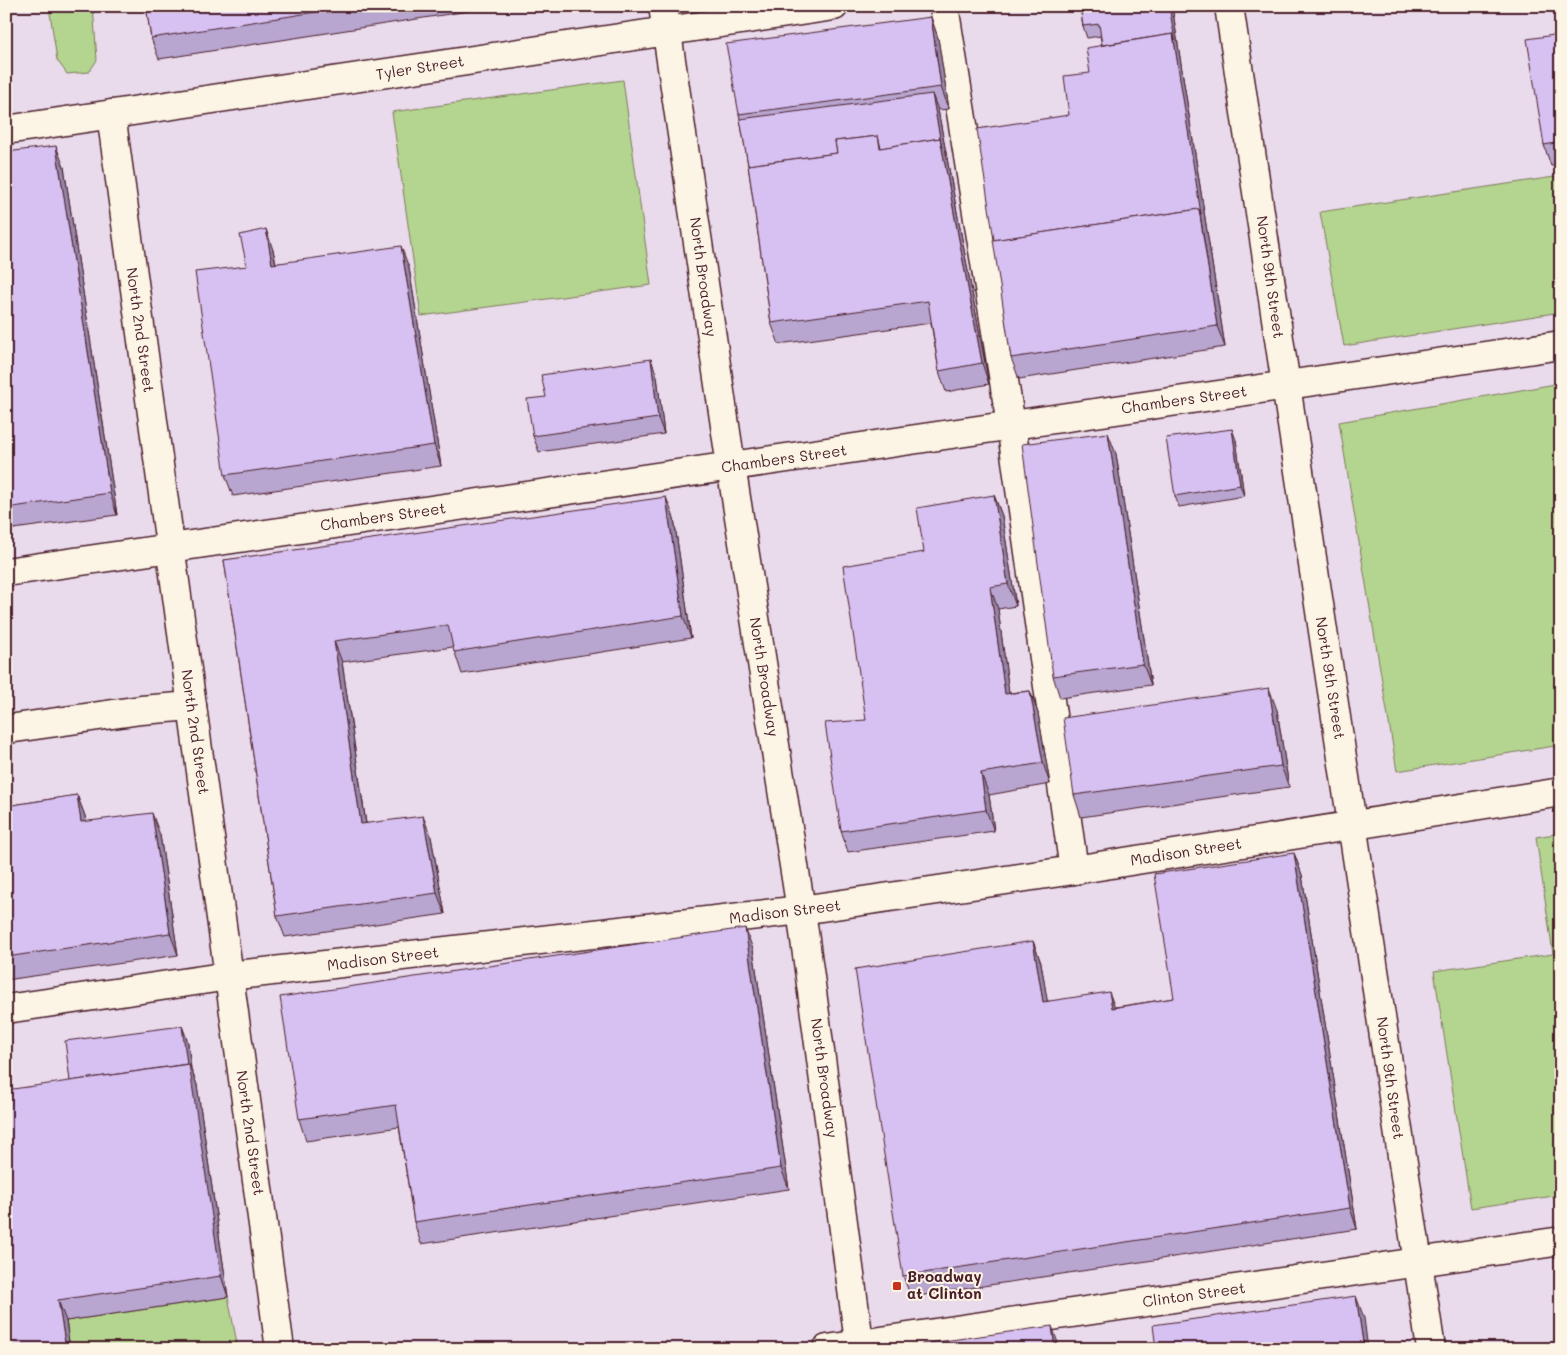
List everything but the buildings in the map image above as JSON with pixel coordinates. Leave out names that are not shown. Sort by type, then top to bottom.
[{"type":"street","name":"Tyler Street","points":[[6,130],[111,114],[665,19],[834,6]]},
{"type":"street","points":[[944,6],[1011,425],[1074,870]]},
{"type":"street","name":"North 9th Street","points":[[1230,6],[1431,1349]]},
{"type":"street","name":"North Broadway","points":[[665,19],[731,466],[801,910],[860,1346]]},
{"type":"street","name":"North 2nd Street","points":[[111,114],[280,1349]]},
{"type":"street","name":"Chambers Street","points":[[6,572],[1561,345]]},
{"type":"street","points":[[8,729],[141,710],[192,706]]},
{"type":"street","name":"Madison Street","points":[[6,1009],[229,976],[801,910],[1074,870],[1561,792]]},
{"type":"street","name":"Clinton Street","points":[[827,1349],[860,1346],[1561,1241]]},
{"type":"shaded area","points":[[6,6],[1561,6],[1561,1349],[6,1349]]},
{"type":"green space","points":[[49,6],[93,6],[97,60],[89,72],[67,74],[57,60]]},
{"type":"green space","points":[[623,80],[651,285],[421,316],[392,112]]},
{"type":"green space","points":[[1561,176],[1561,312],[1344,346],[1320,212]]},
{"type":"green space","points":[[1561,383],[1561,745],[1397,771],[1339,422]]},
{"type":"green space","points":[[1561,833],[1561,1195],[1471,1208],[1434,971],[1553,954],[1536,837]]},
{"type":"green space","points":[[228,1297],[238,1349],[70,1349],[66,1321]]},
{"type":"place","name":"Broadway at Clinton","points":[[897,1286]]}]
